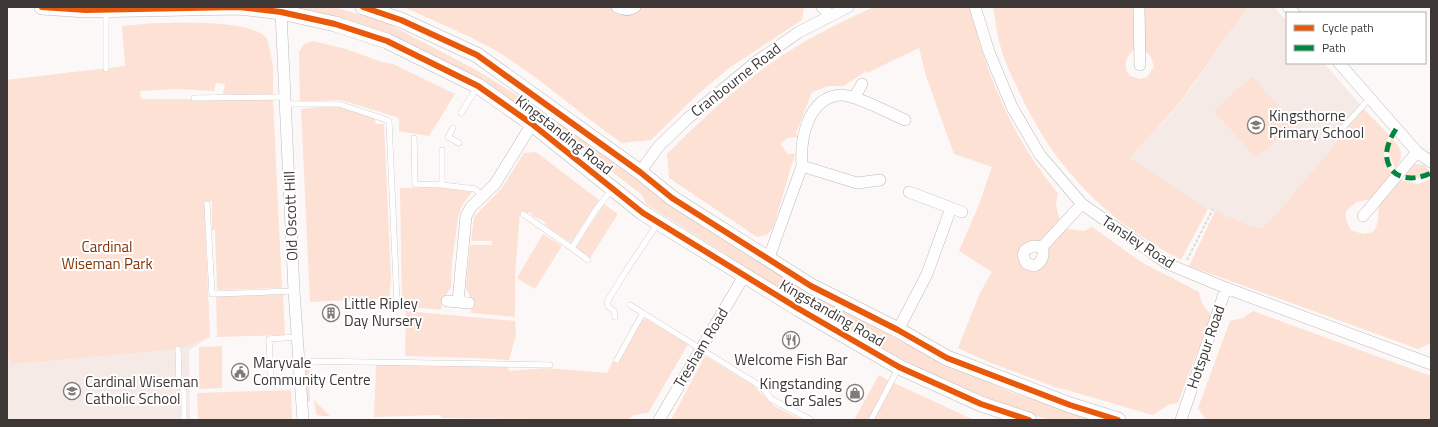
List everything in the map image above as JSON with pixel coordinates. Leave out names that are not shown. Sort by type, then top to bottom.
[{"type":"main road","name":"Kingstanding Road","points":[[42,7],[86,10],[239,7],[282,12],[335,24],[387,41],[478,86],[532,124],[643,213],[744,276],[899,366],[981,404],[1029,420]]},
{"type":"main road","name":"Kingstanding Road","points":[[363,7],[401,20],[476,55],[547,104],[640,172],[672,198],[810,286],[898,330],[947,358],[1070,406],[1118,420]]},
{"type":"main road","points":[[532,124],[547,104]]},
{"type":"street","points":[[617,7],[623,10],[632,9],[635,7]]},
{"type":"street","name":"Cranbourne Road","points":[[640,172],[659,146],[687,119],[756,62],[826,11],[848,7]]},
{"type":"street","name":"Tansley Road","points":[[975,7],[989,52],[1012,107],[1040,156],[1082,204],[1162,260],[1182,270],[1226,288],[1431,363]]},
{"type":"street","points":[[1139,7],[1140,65]]},
{"type":"street","name":"Old Oscott Hill","points":[[282,12],[294,291],[303,420]]},
{"type":"street","points":[[1340,64],[1417,152],[1431,162]]},
{"type":"street","points":[[854,98],[862,84]]},
{"type":"street","points":[[768,260],[802,166],[800,150],[809,118],[816,106],[827,98],[840,95],[854,98],[906,120]]},
{"type":"street","points":[[447,301],[463,303],[466,216],[471,207],[495,184],[532,124]]},
{"type":"street","points":[[1363,216],[1417,152]]},
{"type":"street","points":[[802,166],[856,183],[880,180]]},
{"type":"street","points":[[909,192],[962,212]]},
{"type":"street","points":[[1042,247],[1082,204]]},
{"type":"street","points":[[898,330],[927,274],[950,208]]},
{"type":"street","name":"Tresham Road","points":[[659,420],[744,276]]},
{"type":"street","name":"Hotspur Road","points":[[1182,420],[1226,288]]},
{"type":"lane","points":[[106,10],[106,69]]},
{"type":"lane","points":[[461,113],[478,86]]},
{"type":"lane","points":[[194,98],[340,104],[389,122],[397,303]]},
{"type":"lane","points":[[1335,136],[1370,98]]},
{"type":"lane","points":[[453,128],[448,136],[459,143]]},
{"type":"lane","points":[[414,138],[415,184],[442,185],[475,189],[483,196]]},
{"type":"lane","points":[[442,150],[442,185]]},
{"type":"lane","points":[[572,248],[595,211],[612,189]]},
{"type":"lane","points":[[207,204],[212,294],[294,291]]},
{"type":"lane","points":[[523,214],[588,260]]},
{"type":"lane","points":[[615,318],[614,311],[608,306],[607,302],[658,223]]},
{"type":"lane","points":[[630,305],[762,387],[771,399],[811,420]]},
{"type":"lane","points":[[617,360],[643,313]]},
{"type":"lane","points":[[271,377],[269,339],[297,337]]},
{"type":"lane","points":[[178,349],[179,380],[184,392],[184,420]]},
{"type":"lane","points":[[298,361],[550,365]]},
{"type":"lane","points":[[871,420],[899,366]]},
{"type":"path","points":[[1182,270],[1213,209]]},
{"type":"shaded area","name":"Kingsthorne Primary School","points":[[1248,7],[1274,7],[1286,20],[1286,64],[1325,64],[1364,109],[1285,204],[1262,228],[1253,227],[1208,209],[1130,158],[1179,105]]},
{"type":"shaded area","name":"Cardinal Wiseman Park","points":[[126,66],[128,99],[199,100],[210,337],[189,350],[190,420],[7,420],[7,80]]},
{"type":"green space","points":[[287,7],[334,7],[385,22],[478,71],[531,104],[526,111],[482,83]]},
{"type":"green space","points":[[404,7],[610,7],[615,10],[638,10],[641,7],[804,7],[802,20],[729,68],[696,96],[651,140],[622,143],[531,74],[500,53],[464,34]]},
{"type":"green space","points":[[874,7],[970,7],[984,57],[1003,105],[1028,151],[1058,193],[1056,205],[1060,221],[1038,243],[1024,245],[1030,268],[1066,229],[1084,231],[1092,227],[1143,263],[1199,292],[1202,303],[1210,314],[1210,318],[1178,403],[1168,405],[1153,415],[1149,414],[1053,386],[991,363],[958,348],[980,293],[992,272],[959,251],[978,207],[992,167],[954,154],[926,76],[919,48],[867,73],[866,71],[844,86],[829,86],[812,92],[796,133],[798,137],[787,138],[780,144],[788,154],[795,154],[773,228],[767,235],[757,237],[669,178],[667,154],[730,95],[756,74],[807,40]]},
{"type":"green space","points":[[993,7],[1134,7],[1135,49],[1127,58],[1126,68],[1130,76],[1141,79],[1147,77],[1154,67],[1151,57],[1144,49],[1144,7],[1248,7],[1178,105],[1130,158],[1208,209],[1181,260],[1132,230],[1110,213],[1089,194],[1054,152],[1038,128],[1009,70],[1000,46]]},
{"type":"green space","name":"Cardinal Wiseman Park","points":[[155,23],[214,23],[231,25],[258,32],[267,38],[273,65],[273,96],[223,94],[225,84],[216,83],[214,91],[176,89],[140,91],[141,99],[273,100],[282,288],[217,290],[215,230],[212,230],[212,201],[204,201],[210,337],[178,349],[11,364],[7,350],[7,80],[125,66],[122,26]]},
{"type":"green space","points":[[313,41],[346,49],[382,62],[393,64],[455,94],[429,136],[399,131],[399,118],[348,102],[340,100],[300,102],[299,52],[304,44]]},
{"type":"green space","points":[[1252,76],[1294,125],[1256,158],[1214,111]]},
{"type":"green space","points":[[332,106],[343,107],[374,116],[376,124],[384,124],[391,279],[389,298],[310,302],[301,109]]},
{"type":"green space","points":[[1364,109],[1389,135],[1384,155],[1386,164],[1393,174],[1371,199],[1357,202],[1346,211],[1346,220],[1351,230],[1363,234],[1373,232],[1376,228],[1378,210],[1381,203],[1401,180],[1418,184],[1431,179],[1431,343],[1418,349],[1189,266],[1215,211],[1253,227],[1262,228],[1285,204]]},
{"type":"green space","points":[[558,122],[656,194],[832,304],[902,342],[1010,392],[1096,420],[1050,420],[993,400],[921,369],[844,328],[646,204],[642,195],[554,127]]},
{"type":"green space","points":[[1392,139],[1400,149],[1401,153],[1400,160],[1395,168],[1388,151],[1390,140]]},
{"type":"green space","points":[[536,152],[599,200],[571,243],[545,225],[546,222],[532,216],[532,213],[520,212],[515,276],[515,317],[471,313],[472,298],[470,297],[466,288],[470,245],[492,245],[492,241],[471,241],[474,217],[502,188],[524,153]]},
{"type":"green space","points":[[1412,165],[1424,165],[1430,172],[1417,178],[1410,178],[1404,175]]},
{"type":"green space","points":[[436,187],[472,192],[461,207],[458,218],[452,262],[451,287],[442,301],[441,310],[402,306],[400,188]]},
{"type":"green space","points":[[604,204],[618,214],[590,258],[582,253],[576,246]]},
{"type":"green space","points":[[543,234],[562,246],[535,289],[517,278]]},
{"type":"green space","points":[[283,293],[285,335],[217,337],[216,295]]},
{"type":"green space","points":[[406,311],[515,321],[516,335],[509,360],[405,356]]},
{"type":"green space","points":[[1253,311],[1431,376],[1431,420],[1206,420],[1198,408],[1230,321],[1243,318]]},
{"type":"green space","points":[[646,319],[688,344],[648,413],[633,415],[628,420],[442,418],[440,415],[374,417],[376,364],[508,367],[509,371],[546,368],[607,373],[613,361],[618,364],[641,320]]},
{"type":"green space","points":[[222,346],[222,388],[199,389],[199,347]]},
{"type":"green space","points":[[705,356],[754,386],[774,406],[802,420],[671,420]]},
{"type":"green space","points":[[306,363],[309,363],[310,401],[307,402],[305,366]]},
{"type":"green space","points":[[879,375],[889,381],[868,420],[854,420]]},
{"type":"green space","points":[[892,382],[974,420],[874,420]]},
{"type":"green space","points":[[291,390],[292,420],[198,420],[197,393]]},
{"type":"green space","points":[[314,400],[330,416],[320,416],[316,414]]},
{"type":"marked path","points":[[1396,129],[1390,139],[1387,151],[1387,159],[1393,172],[1398,175],[1411,178],[1425,176],[1431,173]]},
{"type":"cycle path","points":[[42,7],[86,10],[239,7],[281,12],[335,24],[387,41],[478,86],[532,124],[643,213],[799,309],[899,367],[981,404],[1029,420]]},
{"type":"cycle path","points":[[363,7],[401,20],[477,55],[640,172],[672,198],[811,286],[898,330],[947,358],[1070,405],[1118,420]]},
{"type":"place","name":"Kingsthorne Primary School","points":[[1256,125]]},
{"type":"place","name":"Little Ripley Day Nursery","points":[[331,313]]},
{"type":"place","name":"Welcome Fish Bar","points":[[791,340]]},
{"type":"place","name":"Maryvale Community Centre","points":[[240,372]]},
{"type":"place","name":"Cardinal Wiseman Catholic School","points":[[72,391]]},
{"type":"place","name":"Kingstanding Car Sales","points":[[855,393]]}]
